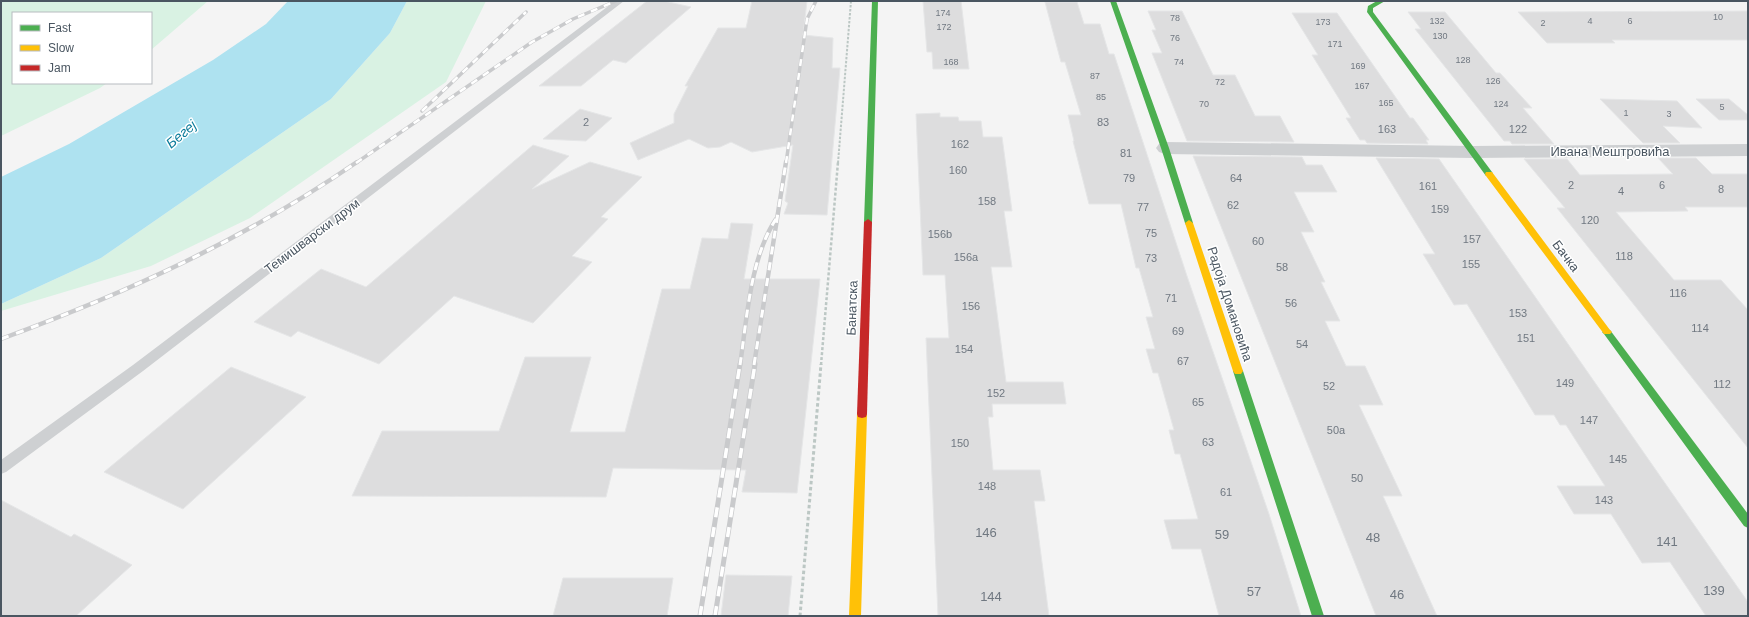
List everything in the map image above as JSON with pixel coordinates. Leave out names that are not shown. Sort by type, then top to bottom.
[{"type":"street","name":"Банатска","points":[[856,616],[875,1]]},
{"type":"street","name":"Радоја Домановића","points":[[1113,1],[1165,148],[1318,616]]},
{"type":"street","name":"Бачка","points":[[1378,2],[1370,7],[1370,12],[1748,522]]},
{"type":"street","name":"Ивана Мештровића","points":[[1165,148],[1473,152],[1748,150]]},
{"type":"lane","name":"Темишварски друм","points":[[1,468],[138,368],[620,1]]},
{"type":"path","points":[[800,616],[851,1]]},
{"type":"green space","points":[[1,1],[208,1],[152,49],[152,12],[12,12],[12,84],[106,84],[1,136]]},
{"type":"green space","points":[[407,1],[486,1],[446,82],[250,218],[151,266],[1,311],[1,304],[101,258],[331,99],[390,33]]},
{"type":"water","name":"Бегеј","points":[[288,1],[407,1],[390,33],[331,99],[101,258],[1,304],[1,177],[69,144],[213,60],[266,24]]},
{"type":"building","points":[[647,1],[664,1],[691,7],[626,63],[613,60],[581,86],[539,86]]},
{"type":"building","points":[[752,1],[807,1],[803,35],[833,38],[832,68],[840,68],[827,215],[784,214],[788,203],[785,201],[793,145],[752,152],[731,142],[720,147],[708,148],[689,139],[638,160],[630,143],[674,123],[674,114],[688,86],[685,86],[718,28],[746,28]]},
{"type":"building","points":[[923,1],[961,1],[969,69],[933,69],[932,52],[927,52]]},
{"type":"building","points":[[1045,2],[1077,2],[1084,24],[1100,24],[1109,54],[1114,54],[1188,279],[1269,514],[1301,616],[1219,616],[1201,549],[1172,549],[1164,520],[1198,519],[1180,454],[1175,454],[1169,430],[1174,430],[1158,373],[1153,373],[1146,349],[1155,349],[1146,317],[1153,317],[1139,268],[1136,268],[1121,204],[1089,204],[1068,115],[1081,115],[1065,62],[1061,62]]},
{"type":"building","points":[[1148,11],[1182,11],[1213,75],[1235,75],[1255,116],[1280,116],[1294,142],[1187,141],[1152,53],[1162,53],[1152,30],[1156,30]]},
{"type":"building","points":[[1748,11],[1748,40],[1612,40],[1615,43],[1547,43],[1518,12]]},
{"type":"building","points":[[1408,12],[1445,12],[1496,73],[1500,73],[1532,108],[1523,108],[1554,144],[1512,144],[1510,141],[1504,141],[1415,29],[1421,29]]},
{"type":"building","points":[[1292,13],[1337,13],[1410,118],[1413,118],[1429,140],[1426,140],[1428,144],[1367,143],[1365,140],[1360,140],[1346,118],[1351,118],[1312,55],[1318,55]]},
{"type":"building","points":[[1600,99],[1677,101],[1702,128],[1663,126],[1680,143],[1643,143]]},
{"type":"building","points":[[1696,99],[1729,99],[1748,115],[1748,120],[1719,120]]},
{"type":"building","points":[[580,109],[612,118],[586,141],[543,139]]},
{"type":"building","points":[[940,113],[940,117],[958,117],[959,121],[981,121],[983,137],[1002,137],[1012,211],[1004,211],[1012,267],[991,267],[1006,382],[1063,382],[1066,404],[992,404],[993,417],[988,417],[993,470],[1040,470],[1045,501],[1034,501],[1049,616],[938,616],[926,338],[949,338],[945,275],[923,275],[916,114]]},
{"type":"building","points":[[533,145],[569,156],[532,189],[590,162],[642,177],[601,217],[608,219],[572,256],[592,262],[533,323],[454,296],[379,364],[298,331],[291,337],[254,322],[321,269],[366,287]]},
{"type":"building","points":[[1193,156],[1302,157],[1306,165],[1322,165],[1337,192],[1294,192],[1314,232],[1301,232],[1325,282],[1321,282],[1340,321],[1325,321],[1346,366],[1365,366],[1383,405],[1359,405],[1402,496],[1383,496],[1437,616],[1376,616]]},
{"type":"building","points":[[1376,158],[1439,159],[1748,602],[1748,616],[1706,616],[1670,562],[1642,563],[1611,514],[1574,514],[1557,486],[1605,486],[1566,425],[1560,425],[1554,415],[1535,415],[1467,304],[1454,305],[1423,254],[1435,254]]},
{"type":"building","points":[[1658,158],[1696,158],[1712,174],[1748,174],[1748,207],[1685,207],[1688,211],[1616,212],[1674,280],[1721,280],[1748,310],[1748,448],[1557,208],[1565,208],[1524,159],[1567,159],[1580,175],[1673,174]]},
{"type":"building","points":[[731,223],[753,224],[744,279],[820,279],[797,493],[742,492],[746,470],[613,468],[606,497],[352,496],[382,431],[499,431],[525,357],[591,357],[570,432],[625,432],[662,289],[690,289],[702,238],[728,239]]},
{"type":"building","points":[[231,367],[306,397],[183,509],[104,472]]},
{"type":"building","points":[[1,500],[71,537],[74,534],[132,565],[76,616],[1,616]]},
{"type":"building","points":[[726,575],[792,576],[788,616],[721,616]]},
{"type":"building","points":[[563,578],[673,578],[667,616],[553,616]]},
{"type":"railway","points":[[356,163],[532,42],[573,19],[616,1]]},
{"type":"railway","points":[[786,163],[807,19],[816,1]]},
{"type":"railway","points":[[422,111],[526,12]]},
{"type":"railway","points":[[1,339],[95,302],[185,262],[272,216],[357,162]]},
{"type":"railway","points":[[754,365],[786,162]]},
{"type":"railway","points":[[740,365],[755,270],[760,252],[776,219]]},
{"type":"railway","points":[[700,616],[740,364]]},
{"type":"railway","points":[[715,616],[755,364]]},
{"type":"traffic: fast","points":[[868,222],[875,1]]},
{"type":"traffic: fast","points":[[1113,1],[1165,148],[1189,223]]},
{"type":"traffic: fast","points":[[1382,1],[1370,7],[1370,12],[1489,174]]},
{"type":"traffic: fast","points":[[1607,332],[1748,523]]},
{"type":"traffic: fast","points":[[1238,371],[1318,616]]},
{"type":"traffic: slow","points":[[1489,174],[1607,332]]},
{"type":"traffic: slow","points":[[1189,223],[1238,371]]},
{"type":"traffic: slow","points":[[855,616],[862,414]]},
{"type":"traffic: jam","points":[[862,414],[868,222]]}]
